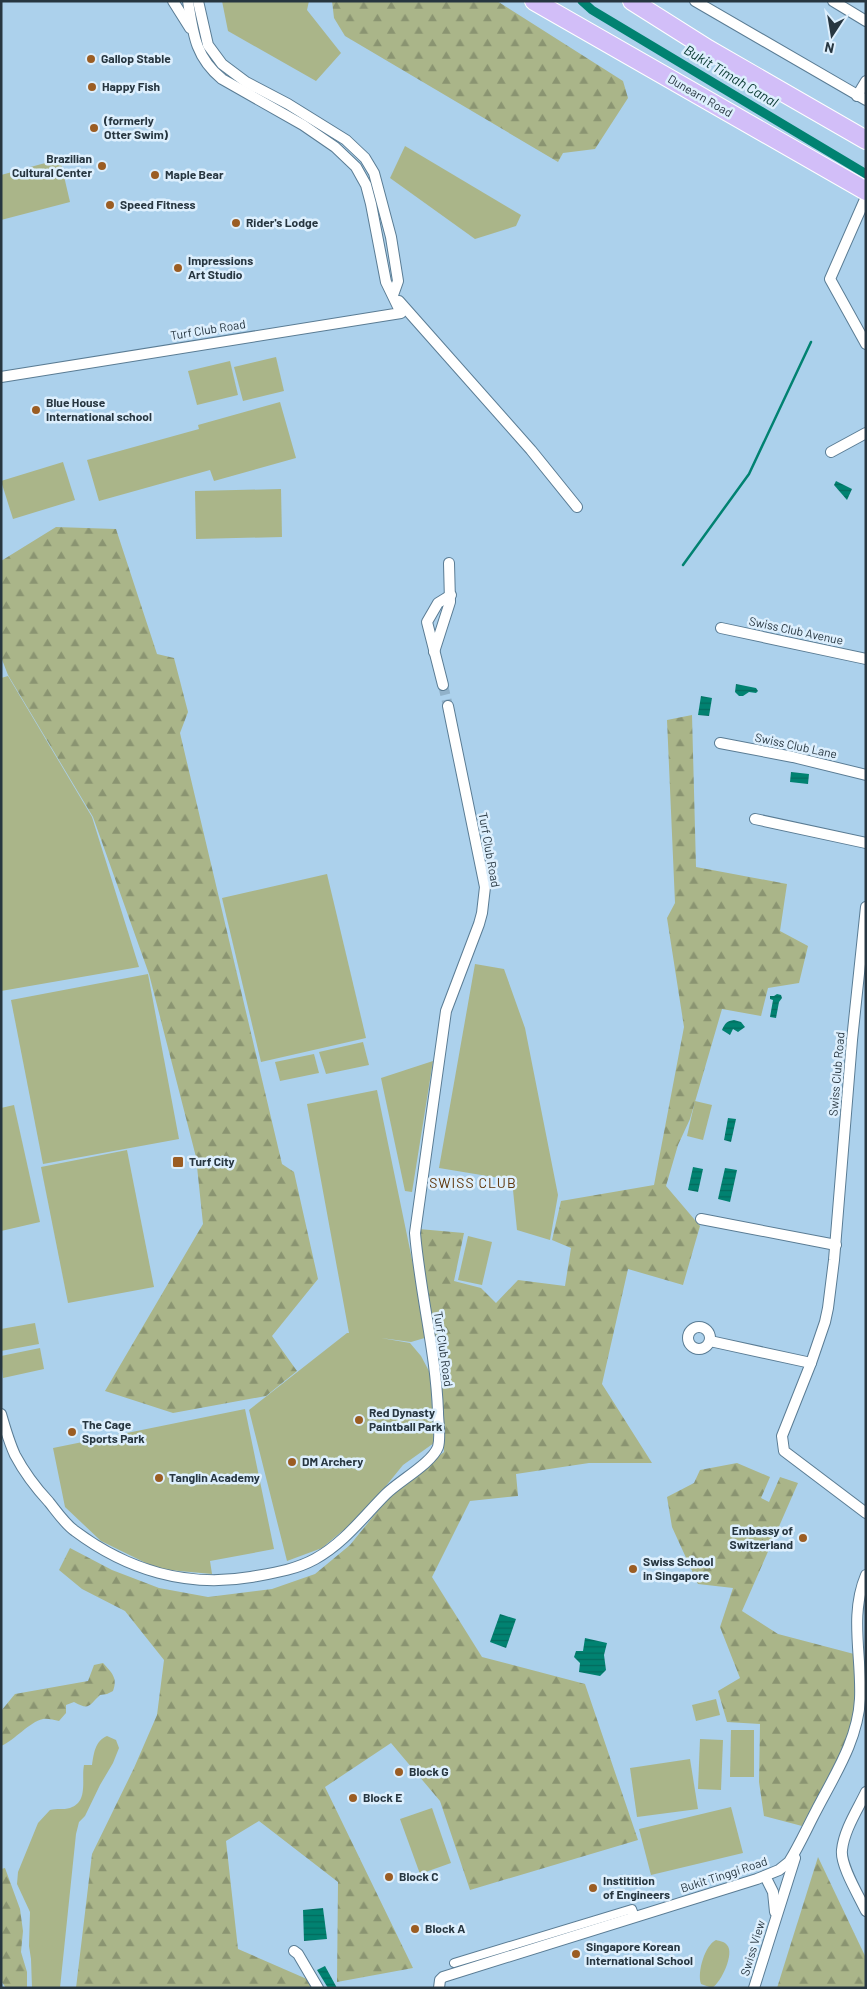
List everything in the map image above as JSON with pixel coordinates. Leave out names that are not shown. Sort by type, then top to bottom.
[{"type":"highway","name":"Dunearn Road","points":[[534,1],[866,191]]},
{"type":"highway","points":[[637,3],[708,49],[866,140]]},
{"type":"highway","points":[[708,49],[770,74],[866,129]]},
{"type":"street","points":[[173,1],[193,34]]},
{"type":"street","points":[[696,1],[861,98],[866,81]]},
{"type":"street","points":[[833,1],[866,21]]},
{"type":"street","name":"Turf Club Road","points":[[1,377],[401,313],[386,282],[369,194],[356,167],[335,147],[304,126],[222,79],[204,61],[193,34],[194,2]]},
{"type":"street","name":"Turf Club Road","points":[[194,2],[208,45],[222,64],[246,82],[288,104],[346,140],[366,158],[378,185],[392,249],[398,280],[393,295]]},
{"type":"street","points":[[866,197],[830,279],[866,344]]},
{"type":"street","points":[[380,251],[392,249]]},
{"type":"street","name":"Turf Club Road","points":[[393,295],[531,450],[577,507]]},
{"type":"street","points":[[831,452],[866,433]]},
{"type":"street","points":[[434,652],[451,595],[449,563]]},
{"type":"street","points":[[443,685],[427,622],[431,612],[438,603],[451,595]]},
{"type":"street","points":[[429,628],[445,618]]},
{"type":"street","name":"Swiss Club Avenue","points":[[722,628],[866,659]]},
{"type":"street","name":"Turf Club Road","points":[[1,1414],[15,1454],[38,1491],[73,1530],[109,1554],[148,1572],[181,1579],[241,1579],[292,1569],[313,1560],[329,1550],[364,1520],[387,1494],[436,1452],[438,1445],[438,1401],[415,1234],[446,1011],[481,919],[485,887],[448,706]]},
{"type":"street","name":"Swiss Club Lane","points":[[720,743],[793,757],[866,775]]},
{"type":"street","points":[[755,819],[866,843]]},
{"type":"street","name":"Swiss Club Road","points":[[866,907],[852,1040],[836,1245],[825,1322],[782,1436],[784,1451],[866,1513]]},
{"type":"street","points":[[701,1219],[836,1245]]},
{"type":"street","points":[[710,1341],[811,1363]]},
{"type":"street","name":"Bukit Tinggi Road","points":[[439,1988],[440,1980],[444,1977],[765,1876],[779,1870],[790,1862],[844,1756],[858,1718],[860,1698],[856,1616],[858,1595],[866,1575]]},
{"type":"street","points":[[866,1792],[845,1836],[841,1851],[846,1869],[866,1911]]},
{"type":"street","name":"Swiss View","points":[[754,1988],[798,1849]]},
{"type":"street","name":"Swiss View","points":[[765,1876],[773,1892],[776,1916]]},
{"type":"street","points":[[454,1963],[632,1909],[635,1917]]},
{"type":"street","points":[[294,1951],[298,1954],[318,1988]]},
{"type":"green space","points":[[222,1],[309,1],[307,10],[341,53],[316,81],[228,31]]},
{"type":"green space","points":[[332,1],[497,1],[623,81],[628,98],[595,149],[563,153],[558,162],[345,36],[334,18]]},
{"type":"green space","points":[[405,146],[521,215],[516,226],[475,239],[390,178]]},
{"type":"green space","points":[[60,159],[70,202],[1,220],[1,175]]},
{"type":"green space","points":[[276,357],[284,391],[243,401],[234,367]]},
{"type":"green space","points":[[230,361],[238,395],[197,405],[188,371]]},
{"type":"green space","points":[[280,402],[296,458],[214,481],[210,470],[99,501],[87,460],[199,429],[198,425]]},
{"type":"green space","points":[[63,462],[75,500],[13,519],[1,481]]},
{"type":"green space","points":[[281,489],[282,537],[196,539],[195,491]]},
{"type":"green space","points":[[56,527],[116,529],[157,654],[174,658],[188,712],[180,733],[282,1164],[294,1172],[318,1279],[272,1336],[297,1371],[266,1396],[173,1413],[105,1391],[203,1224],[196,1157],[149,974],[93,817],[8,675],[1,657],[1,561]]},
{"type":"green space","points":[[8,676],[92,817],[139,967],[1,991],[1,678]]},
{"type":"green space","points":[[692,715],[696,867],[787,884],[780,931],[808,946],[799,983],[768,988],[761,1016],[722,1009],[690,1119],[678,1145],[666,1186],[700,1226],[683,1285],[628,1269],[602,1384],[652,1463],[589,1463],[516,1474],[518,1496],[470,1501],[432,1577],[482,1657],[585,1684],[638,1840],[470,1890],[440,1801],[391,1743],[325,1787],[413,1968],[337,1982],[338,1882],[259,1821],[226,1841],[238,1949],[316,1983],[319,1988],[76,1988],[92,1854],[134,1768],[157,1715],[164,1660],[125,1611],[82,1589],[59,1570],[70,1548],[112,1570],[159,1588],[208,1597],[272,1589],[315,1574],[350,1545],[393,1492],[444,1452],[439,1381],[426,1309],[419,1229],[464,1233],[454,1281],[481,1288],[496,1303],[518,1280],[565,1286],[571,1248],[552,1240],[561,1201],[654,1185],[684,1027],[667,918],[675,903],[667,720]]},
{"type":"green space","points":[[327,874],[366,1038],[261,1062],[222,898]]},
{"type":"green space","points":[[475,964],[504,969],[525,1028],[558,1195],[550,1240],[517,1230],[512,1180],[439,1168]]},
{"type":"green space","points":[[148,974],[179,1139],[43,1164],[11,1000]]},
{"type":"green space","points":[[363,1042],[369,1065],[326,1074],[319,1052]]},
{"type":"green space","points":[[314,1054],[319,1073],[280,1081],[275,1062]]},
{"type":"green space","points":[[433,1061],[412,1192],[405,1191],[381,1078]]},
{"type":"green space","points":[[377,1090],[428,1337],[411,1342],[381,1338],[410,1343],[421,1356],[430,1373],[434,1443],[403,1465],[364,1513],[322,1548],[287,1561],[249,1410],[349,1333],[307,1104]]},
{"type":"green space","points":[[695,1101],[712,1105],[703,1140],[687,1136]]},
{"type":"green space","points":[[14,1105],[40,1222],[1,1231],[1,1108]]},
{"type":"green space","points":[[127,1150],[154,1287],[68,1303],[41,1167]]},
{"type":"green space","points":[[468,1236],[492,1242],[482,1285],[458,1280]]},
{"type":"green space","points":[[35,1323],[39,1344],[1,1351],[1,1329]]},
{"type":"green space","points":[[40,1348],[44,1369],[3,1378],[1,1356]]},
{"type":"green space","name":"Tanglin Academy","points":[[245,1409],[274,1549],[210,1561],[212,1574],[158,1569],[101,1541],[65,1507],[53,1448]]},
{"type":"green space","points":[[737,1463],[770,1477],[761,1498],[769,1502],[780,1477],[798,1483],[742,1611],[778,1634],[854,1654],[856,1704],[846,1743],[802,1826],[764,1816],[759,1782],[760,1724],[727,1722],[718,1691],[740,1678],[720,1627],[733,1588],[698,1584],[672,1527],[667,1497],[694,1483],[700,1470]]},
{"type":"green space","points":[[103,1663],[114,1679],[113,1691],[100,1695],[89,1706],[79,1705],[74,1702],[66,1705],[66,1713],[59,1721],[43,1719],[38,1721],[1,1746],[1,1711],[15,1694],[88,1681],[94,1665]]},
{"type":"green space","points":[[716,1699],[720,1715],[696,1721],[692,1705]]},
{"type":"green space","points":[[731,1730],[754,1730],[754,1777],[730,1777]]},
{"type":"green space","points":[[107,1736],[116,1740],[119,1748],[85,1816],[79,1822],[76,1834],[60,1988],[32,1988],[29,1946],[30,1912],[17,1884],[18,1872],[38,1823],[50,1810],[70,1808],[80,1801],[83,1790],[84,1765],[92,1765],[94,1752],[98,1744]]},
{"type":"green space","points":[[700,1739],[723,1740],[721,1790],[698,1789]]},
{"type":"green space","points":[[690,1759],[698,1809],[637,1817],[630,1768]]},
{"type":"green space","points":[[731,1807],[743,1853],[651,1875],[639,1829]]},
{"type":"green space","points":[[432,1808],[451,1863],[420,1874],[400,1819]]},
{"type":"green space","points":[[818,1857],[866,1958],[866,1988],[777,1988]]},
{"type":"green space","points":[[5,1868],[20,1909],[23,1931],[21,1952],[27,1972],[27,1988],[6,1988],[1,1981],[1,1869]]},
{"type":"green space","points":[[716,1940],[726,1944],[729,1954],[723,1974],[712,1988],[701,1984],[700,1973],[705,1953],[708,1947]]},
{"type":"shaded area","points":[[836,481],[852,489],[847,500],[834,485]]},
{"type":"shaded area","points":[[736,684],[756,688],[758,691],[739,696],[735,692]]},
{"type":"shaded area","points":[[701,696],[712,698],[709,716],[698,715]]},
{"type":"shaded area","points":[[791,772],[809,774],[808,784],[790,782]]},
{"type":"shaded area","points":[[781,995],[782,998],[779,1002],[776,1018],[770,1017],[773,1000],[770,999],[770,996]]},
{"type":"shaded area","points":[[734,1020],[741,1022],[745,1027],[738,1032],[733,1029],[730,1035],[722,1030],[726,1023]]},
{"type":"shaded area","points":[[728,1118],[736,1119],[731,1142],[724,1140]]},
{"type":"shaded area","points":[[693,1167],[703,1169],[698,1192],[688,1190]]},
{"type":"shaded area","points":[[725,1168],[737,1170],[730,1202],[718,1199]]},
{"type":"shaded area","points":[[500,1614],[516,1619],[506,1648],[490,1642]]},
{"type":"shaded area","points":[[585,1638],[607,1643],[604,1655],[606,1670],[600,1676],[579,1672],[580,1663],[574,1657],[576,1651],[583,1651]]},
{"type":"shaded area","points":[[323,1908],[327,1939],[304,1941],[303,1910]]},
{"type":"shaded area","points":[[325,1966],[337,1988],[328,1988],[317,1970]]},
{"type":"waterway","name":"Bukit Timah Canal","points":[[582,1],[592,10],[866,174]]},
{"type":"waterway","points":[[683,565],[749,474],[811,342]]},
{"type":"tunnel","points":[[443,685],[448,706]]},
{"type":"place","name":"Gallop Stable","points":[[91,59]]},
{"type":"place","name":"Happy Fish","points":[[92,87]]},
{"type":"place","name":"(formerly Otter Swim)","points":[[94,128]]},
{"type":"place","name":"Brazilian Cultural Center","points":[[102,166]]},
{"type":"place","name":"Maple Bear","points":[[155,175]]},
{"type":"place","name":"Speed Fitness","points":[[110,205]]},
{"type":"place","name":"Rider's Lodge","points":[[236,223]]},
{"type":"place","name":"Impressions Art Studio","points":[[178,268]]},
{"type":"place","name":"Blue House International school","points":[[36,410]]},
{"type":"place","name":"Turf City","points":[[178,1162]]},
{"type":"place","name":"Red Dynasty Paintball Park","points":[[359,1420]]},
{"type":"place","name":"The Cage Sports Park","points":[[72,1432]]},
{"type":"place","name":"DM Archery","points":[[292,1462]]},
{"type":"place","name":"Tanglin Academy","points":[[159,1478]]},
{"type":"place","name":"Embassy of Switzerland","points":[[803,1538]]},
{"type":"place","name":"Swiss School in Singapore","points":[[633,1569]]},
{"type":"place","name":"Block G","points":[[399,1772]]},
{"type":"place","name":"Block E","points":[[353,1798]]},
{"type":"place","name":"Block C","points":[[389,1877]]},
{"type":"place","name":"Institition of Engineers","points":[[593,1888]]},
{"type":"place","name":"Block A","points":[[415,1929]]},
{"type":"place","name":"Singapore Korean International School","points":[[576,1954]]},
{"type":"district","name":"SWISS CLUB","points":[[473,1183]]}]
